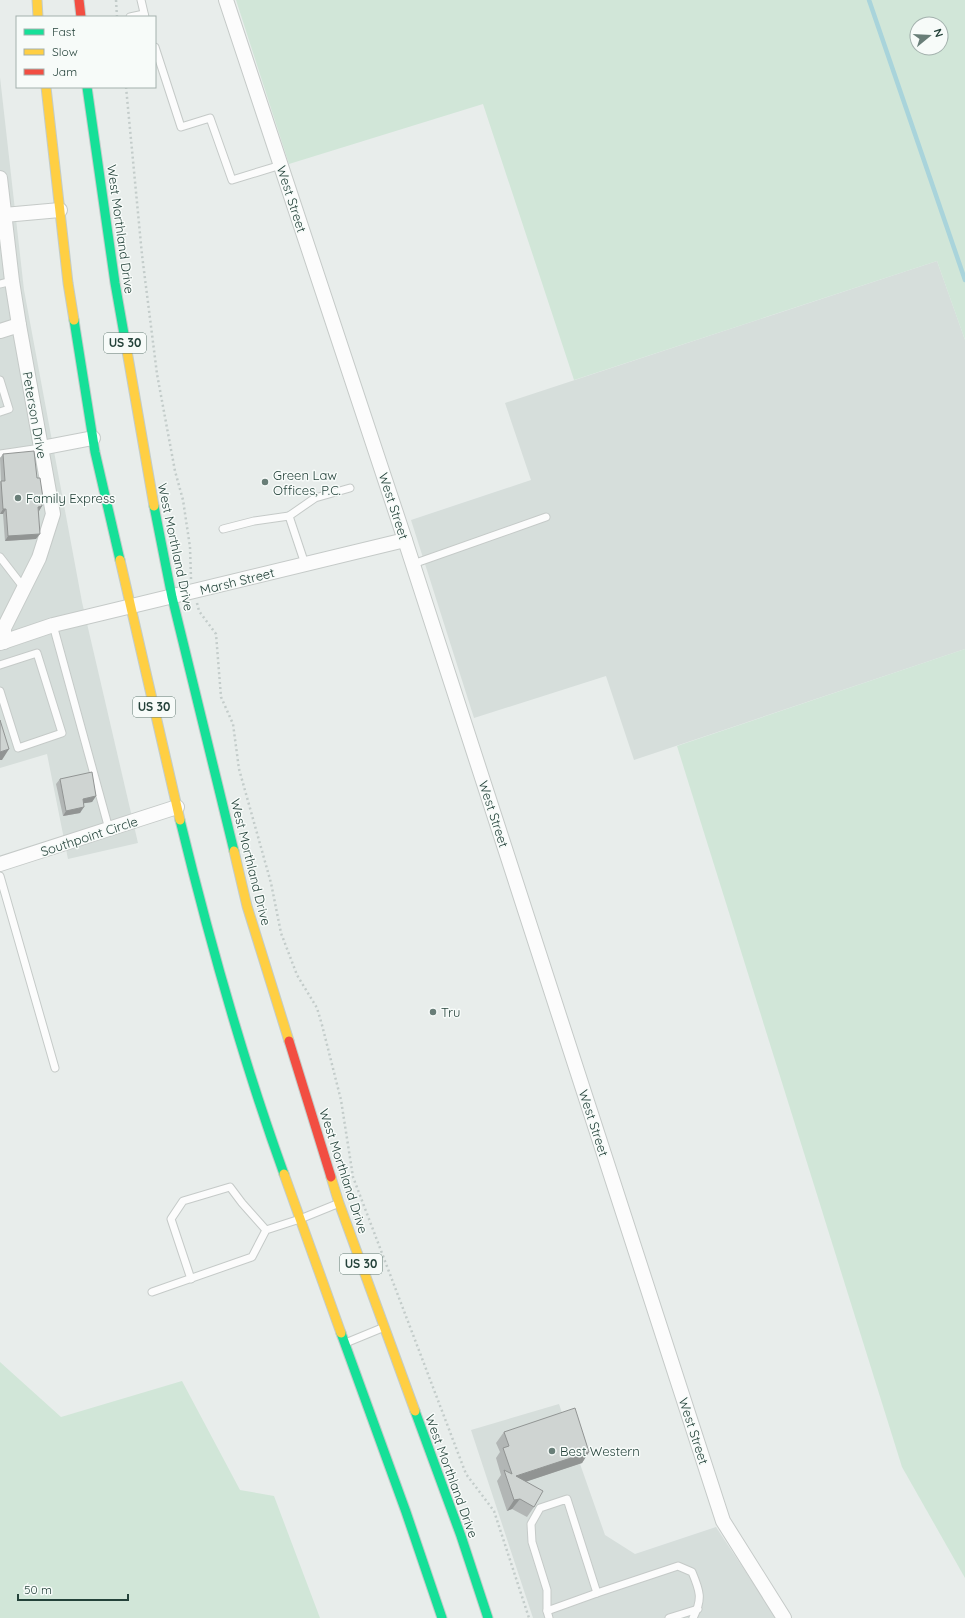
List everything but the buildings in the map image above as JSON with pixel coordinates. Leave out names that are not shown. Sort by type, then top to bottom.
[{"type":"highway","points":[[36,0],[38,16]]},
{"type":"highway","points":[[79,0],[81,16]]},
{"type":"highway","name":"US 30","points":[[46,88],[68,283],[93,438],[177,807],[202,909],[271,1138],[442,1618]]},
{"type":"highway","name":"West Morthland Drive","points":[[87,88],[116,291],[147,471],[172,597],[247,906],[339,1203],[461,1536],[488,1618]]},
{"type":"street","name":"West Street","points":[[226,0],[413,564],[723,1521],[784,1618]]},
{"type":"street","name":"Peterson Drive","points":[[0,184],[4,215],[6,282],[19,325],[53,514],[39,558],[4,628],[2,642]]},
{"type":"street","points":[[4,215],[60,210]]},
{"type":"street","points":[[0,331],[19,325]]},
{"type":"street","points":[[41,448],[93,438]]},
{"type":"street","name":"Marsh Street","points":[[2,642],[53,625],[405,540]]},
{"type":"street","name":"Southpoint Circle","points":[[0,864],[177,807]]},
{"type":"lane","points":[[141,0],[145,15]]},
{"type":"lane","points":[[156,50],[181,127],[210,118],[232,180],[281,165]]},
{"type":"lane","points":[[0,380],[9,409],[0,412]]},
{"type":"lane","points":[[0,454],[41,448]]},
{"type":"lane","points":[[223,529],[254,520],[289,516],[315,498],[350,488]]},
{"type":"lane","points":[[289,516],[305,564]]},
{"type":"lane","points":[[413,564],[546,517]]},
{"type":"lane","points":[[0,557],[24,588]]},
{"type":"lane","points":[[53,625],[109,829]]},
{"type":"lane","points":[[0,665],[37,653],[62,733],[18,748],[0,691]]},
{"type":"lane","points":[[0,876],[55,1068]]},
{"type":"lane","points":[[191,1279],[171,1219],[183,1201],[230,1187],[266,1230]]},
{"type":"lane","points":[[152,1292],[252,1257],[266,1230],[300,1219],[339,1203]]},
{"type":"lane","points":[[345,1344],[384,1327]]},
{"type":"lane","points":[[597,1593],[567,1499],[540,1508],[531,1524],[532,1542],[547,1590],[548,1614],[597,1593],[678,1566],[692,1572],[700,1591],[698,1609],[693,1618]]},
{"type":"lane","points":[[669,1618],[698,1609]]},
{"type":"path","points":[[116,0],[117,16]]},
{"type":"path","points":[[126,88],[142,255],[157,374],[175,471],[183,500],[190,547],[190,574],[199,611],[216,634],[221,697],[233,724],[239,769],[271,883],[281,933],[297,975],[316,1008],[322,1025],[341,1100],[353,1177],[466,1474],[494,1511],[529,1618]]},
{"type":"shaded area","points":[[0,77],[24,290],[82,602],[138,843],[68,859],[47,754],[0,768]]},
{"type":"shaded area","points":[[937,261],[965,340],[965,649],[634,760],[606,676],[474,718],[411,520],[531,480],[505,403]]},
{"type":"shaded area","points":[[559,1404],[605,1535],[635,1554],[716,1527],[776,1618],[533,1618],[471,1430]]},
{"type":"green space","points":[[236,0],[965,0],[965,340],[937,261],[574,380],[483,104],[289,164]]},
{"type":"green space","points":[[965,649],[965,1578],[902,1467],[677,746]]},
{"type":"green space","points":[[0,1362],[61,1417],[182,1381],[240,1490],[274,1496],[320,1618],[0,1618]]},
{"type":"waterway","points":[[869,0],[965,280]]},
{"type":"traffic: fast","points":[[87,88],[115,283],[127,351]]},
{"type":"traffic: fast","points":[[74,320],[95,452],[120,560]]},
{"type":"traffic: fast","points":[[154,506],[172,597],[234,851]]},
{"type":"traffic: fast","points":[[180,820],[227,998],[254,1086],[284,1174]]},
{"type":"traffic: fast","points":[[341,1333],[406,1512],[442,1618]]},
{"type":"traffic: fast","points":[[415,1411],[461,1536],[488,1618]]},
{"type":"traffic: slow","points":[[37,0],[38,16]]},
{"type":"traffic: slow","points":[[46,88],[68,283],[74,320]]},
{"type":"traffic: slow","points":[[127,351],[154,506]]},
{"type":"traffic: slow","points":[[120,560],[180,820]]},
{"type":"traffic: slow","points":[[234,851],[247,906],[289,1041]]},
{"type":"traffic: slow","points":[[284,1174],[341,1333]]},
{"type":"traffic: slow","points":[[331,1177],[339,1203],[415,1411]]},
{"type":"traffic: jam","points":[[79,0],[81,16]]},
{"type":"traffic: jam","points":[[289,1041],[331,1177]]},
{"type":"place","name":"Green Law Offices, P.C.","points":[[265,482]]},
{"type":"place","name":"Family Express","points":[[18,498]]},
{"type":"place","name":"Tru","points":[[433,1012]]},
{"type":"place","name":"Best Western","points":[[552,1451]]}]
